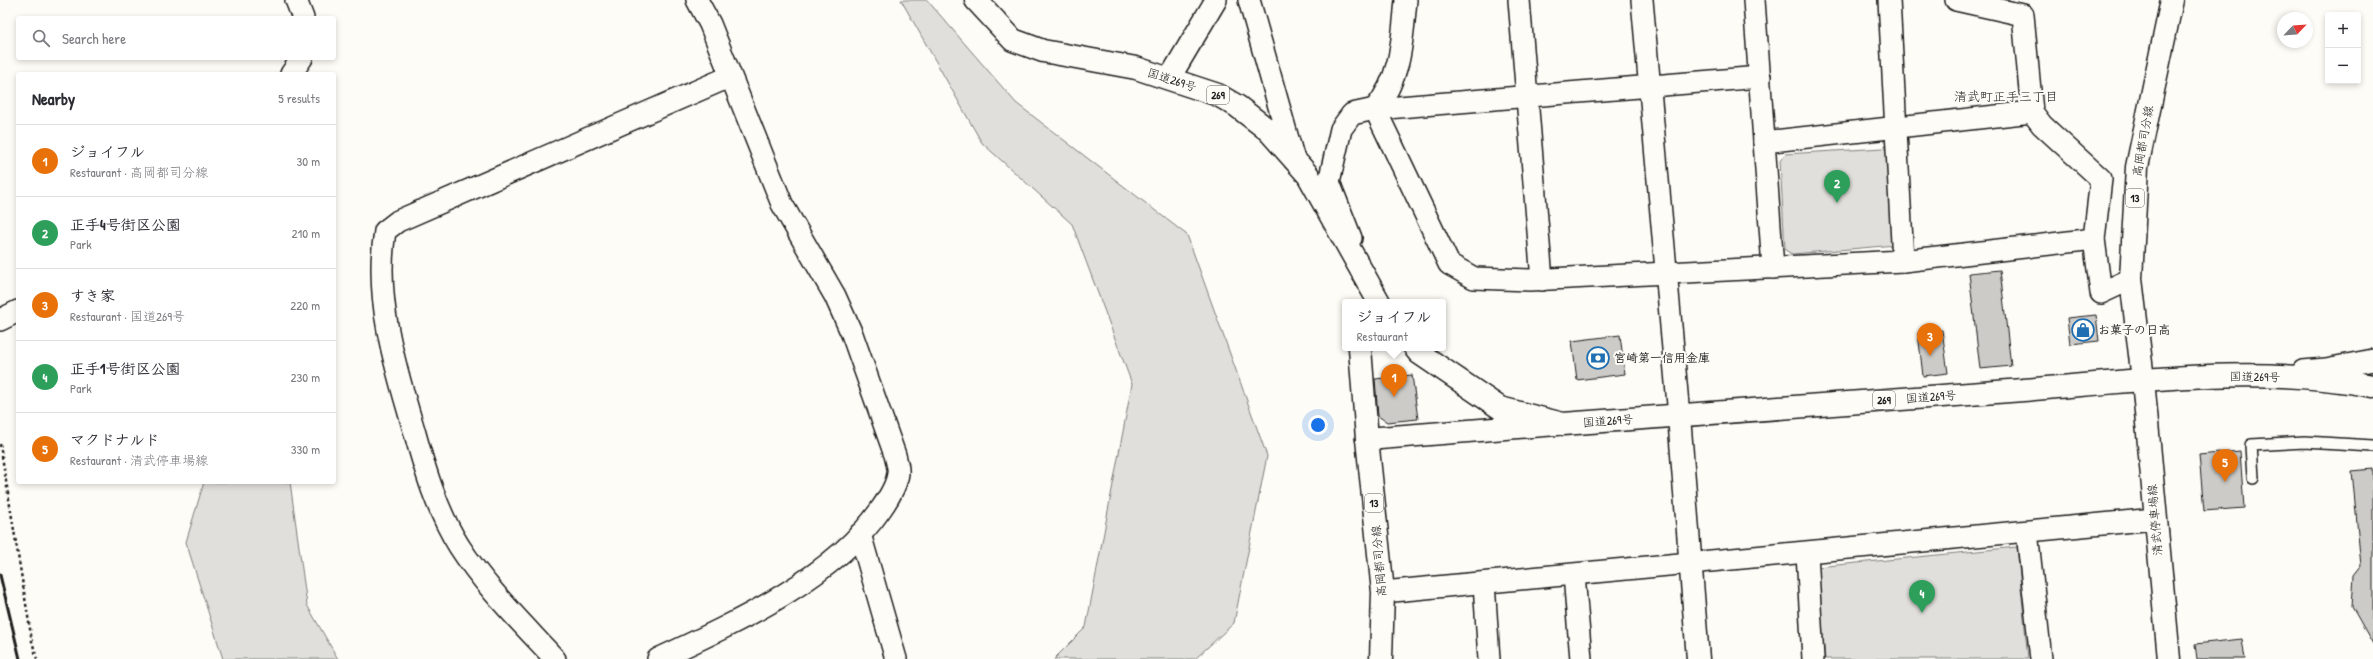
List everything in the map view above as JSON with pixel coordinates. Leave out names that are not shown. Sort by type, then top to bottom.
[{"type":"main road","name":"国道269号","points":[[976,0],[1013,40],[1043,51],[1136,68],[1218,94],[1237,106],[1268,130],[1308,175],[1374,299]]},
{"type":"main road","name":"高岡都司分線","points":[[2143,380],[2131,279],[2137,167],[2169,9]]},
{"type":"main road","name":"高岡都司分線","points":[[1360,351],[1367,439],[1383,592],[1380,659]]},
{"type":"main road","name":"国道269号","points":[[1417,351],[1500,408],[1563,424],[2143,380],[2256,375],[2352,382],[2373,386]]},
{"type":"main road","name":"清武停車場線","points":[[2143,380],[2169,659]]},
{"type":"main road","points":[[1680,416],[1698,659]]},
{"type":"main road","points":[[1367,439],[1563,424]]},
{"type":"street","points":[[296,0],[301,16]]},
{"type":"street","points":[[658,659],[720,630],[803,582],[841,553],[860,534],[890,496],[898,473],[895,455],[852,334],[835,296],[782,204],[729,77],[710,24],[697,0]]},
{"type":"street","points":[[1169,79],[1216,0]]},
{"type":"street","points":[[1249,0],[1294,160]]},
{"type":"street","points":[[1375,109],[1388,93],[1400,62],[1406,0]]},
{"type":"street","points":[[1520,0],[1526,97],[1542,280]]},
{"type":"street","points":[[1642,0],[1680,416]]},
{"type":"street","points":[[1754,0],[1774,268]]},
{"type":"street","points":[[1889,0],[1904,262]]},
{"type":"street","points":[[1956,0],[2023,15],[2032,112],[2042,125],[2102,179],[2094,239],[2101,293],[2131,279]]},
{"type":"street","points":[[293,72],[301,60]]},
{"type":"street","points":[[555,659],[501,602],[459,546],[428,480],[403,394],[385,315],[382,256],[385,231],[391,225],[405,217],[729,77]]},
{"type":"street","points":[[1374,299],[1329,182],[1341,129],[1352,114],[1375,109],[1760,78]]},
{"type":"street","points":[[1375,109],[1449,264],[1474,278],[1542,280],[1904,262],[2094,239]]},
{"type":"street","points":[[1764,142],[2032,112]]},
{"type":"street","points":[[0,320],[16,312]]},
{"type":"street","points":[[2256,375],[2326,369],[2373,360]]},
{"type":"street","points":[[1383,592],[2155,519]]},
{"type":"street","points":[[2027,532],[2040,659]]},
{"type":"street","points":[[860,534],[896,659]]},
{"type":"street","points":[[1807,553],[1814,659]]},
{"type":"street","points":[[1574,575],[1580,659]]},
{"type":"street","points":[[1484,583],[1490,659]]},
{"type":"lane","points":[[2253,478],[2251,445],[2305,442],[2373,446]]},
{"type":"path","points":[[0,444],[32,640],[37,659]]},
{"type":"shaded area","points":[[901,0],[927,0],[1016,103],[1187,235],[1267,456],[1234,623],[1195,659],[1054,659],[1086,627],[1132,384],[1072,224],[982,143]]},
{"type":"shaded area","points":[[1883,148],[1888,151],[1895,245],[1792,254],[1785,250],[1780,161],[1785,154]]},
{"type":"shaded area","points":[[203,484],[290,484],[307,605],[338,659],[223,659],[186,542]]},
{"type":"shaded area","points":[[2017,547],[2028,659],[1825,659],[1817,567]]},
{"type":"building","points":[[2000,270],[2011,366],[1980,369],[1969,273]]},
{"type":"building","name":"お菓子の日高","points":[[2096,315],[2099,341],[2070,344],[2067,318]]},
{"type":"building","points":[[1942,330],[1948,373],[1923,376],[1918,333]]},
{"type":"building","name":"宮崎第一信用金庫","points":[[1620,335],[1625,374],[1577,380],[1572,341]]},
{"type":"building","points":[[1412,375],[1418,419],[1387,422],[1378,416],[1375,379]]},
{"type":"building","points":[[2240,451],[2244,508],[2204,511],[2199,455]]},
{"type":"building","points":[[2373,469],[2373,644],[2352,607],[2354,575],[2361,566],[2352,471]]},
{"type":"building","points":[[2242,639],[2245,659],[2197,659],[2195,644]]},
{"type":"railway","points":[[0,575],[20,659]]},
{"type":"place","name":"正手4号街区公園","points":[[1837,203]]},
{"type":"place","name":"お菓子の日高","points":[[2083,330]]},
{"type":"place","name":"すき家","points":[[1930,356]]},
{"type":"place","name":"宮崎第一信用金庫","points":[[1598,358]]},
{"type":"place","name":"ジョイフル","points":[[1394,397]]},
{"type":"place","name":"マクドナルド","points":[[2225,482]]},
{"type":"place","name":"正手1号街区公園","points":[[1922,613]]},
{"type":"district","name":"清武町正手三丁目","points":[[2006,96]]}]
